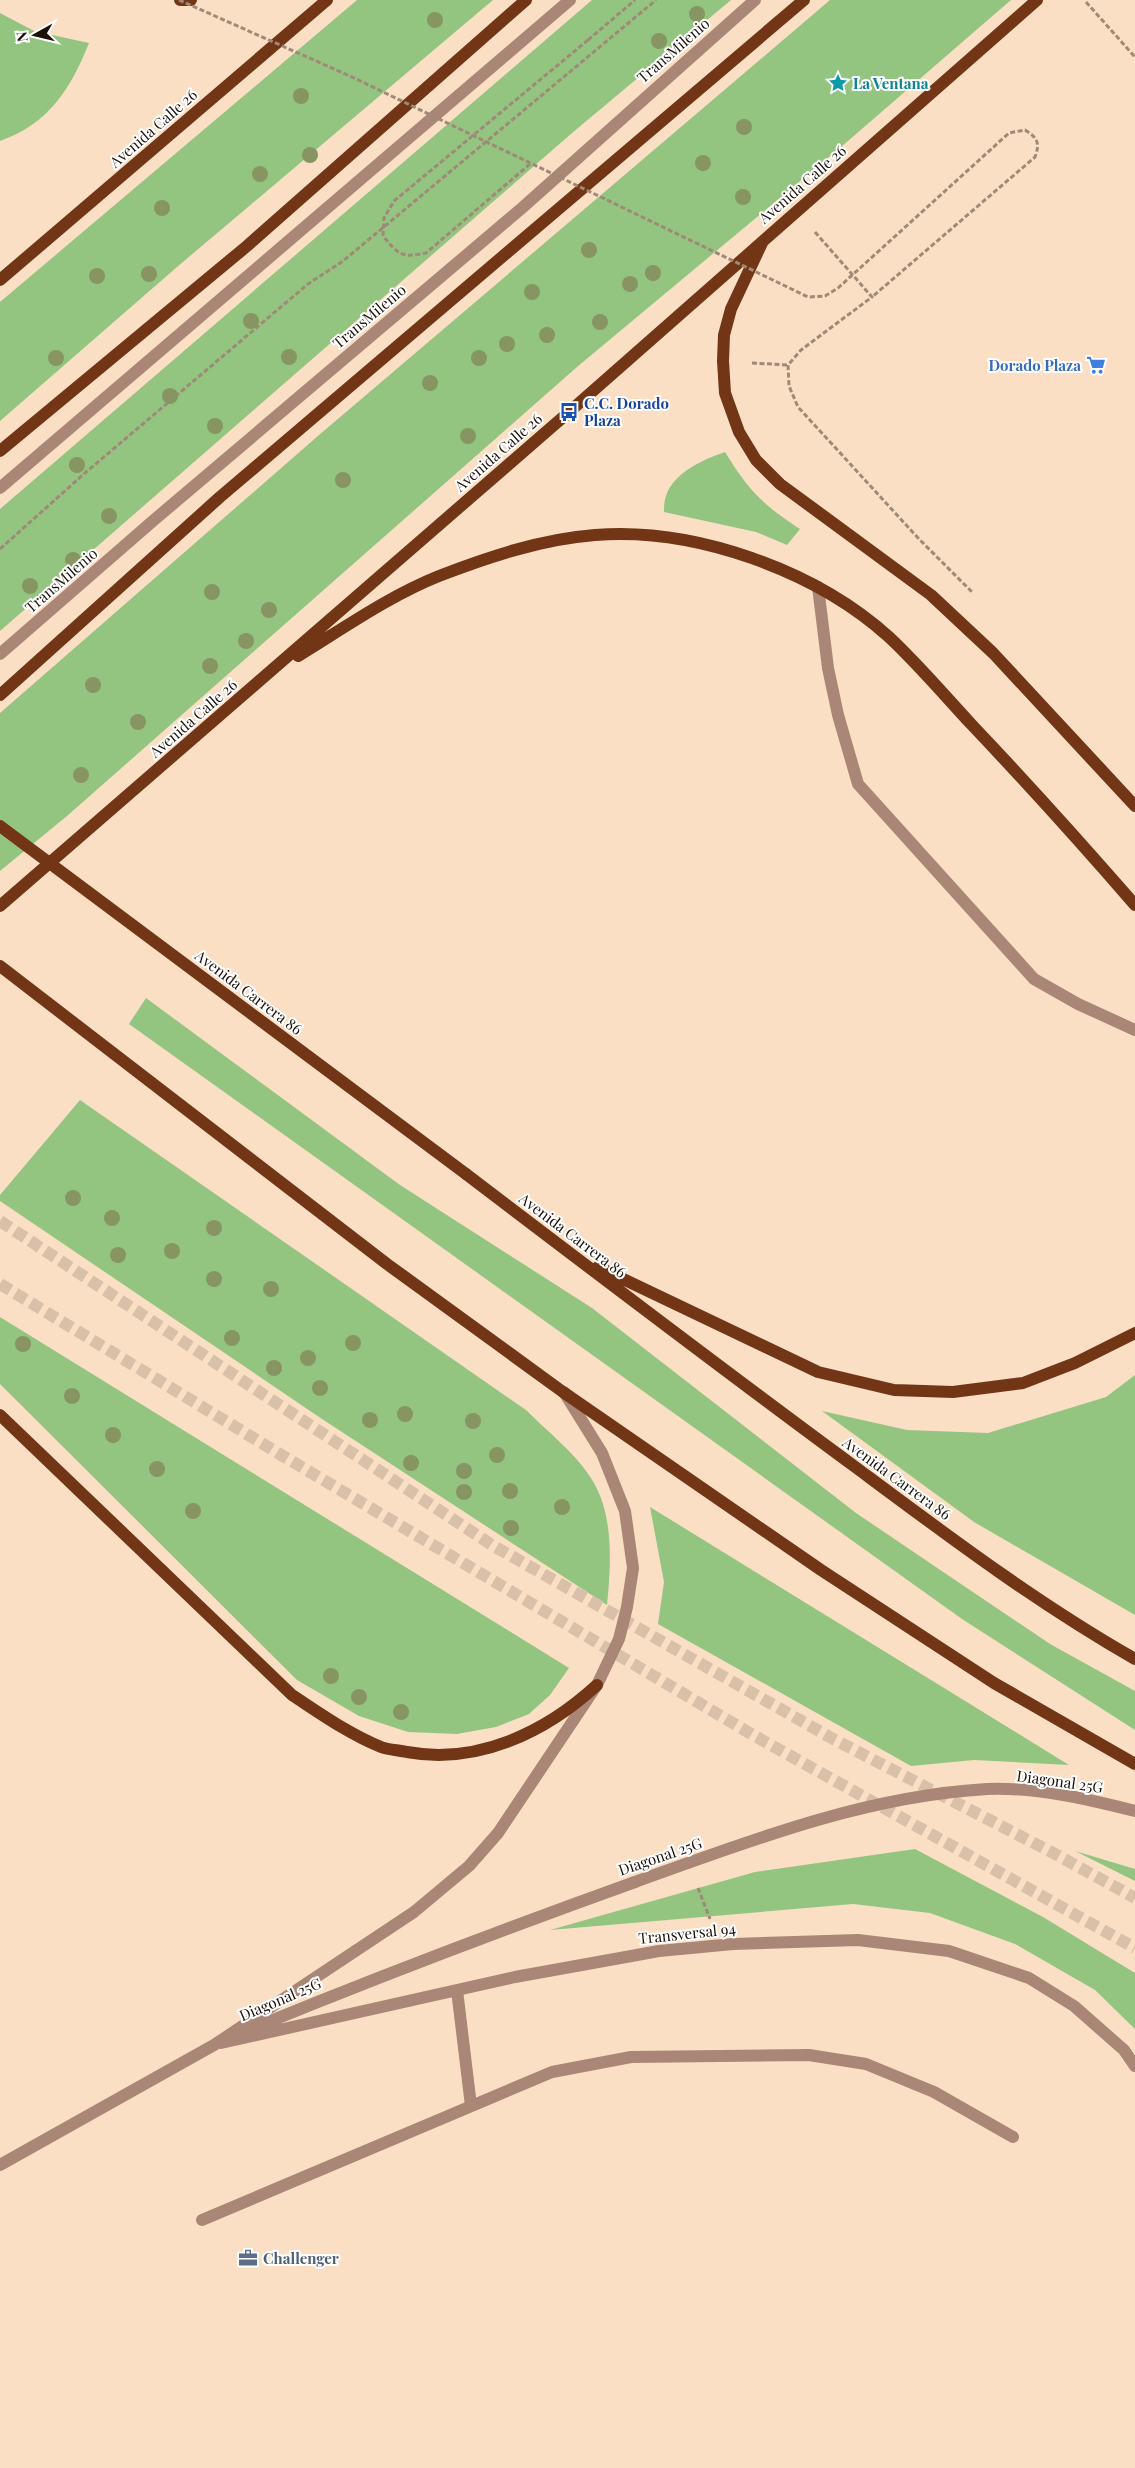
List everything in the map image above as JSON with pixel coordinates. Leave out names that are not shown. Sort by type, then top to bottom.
[{"type":"main road","points":[[179,0],[191,0]]},
{"type":"main road","name":"Avenida Calle 26","points":[[0,280],[327,0]]},
{"type":"main road","points":[[0,451],[247,246],[526,0]]},
{"type":"main road","points":[[0,695],[220,497],[804,0]]},
{"type":"main road","name":"Avenida Calle 26","points":[[2,905],[1037,0]]},
{"type":"main road","points":[[764,238],[731,309],[724,335],[723,361],[724,393],[739,432],[756,460],[780,484],[931,595],[993,652],[1135,806]]},
{"type":"main road","points":[[270,672],[398,596],[438,577],[502,554],[557,540],[624,534],[651,535],[736,552],[791,572],[818,587],[888,636],[1050,807],[1135,905]]},
{"type":"main road","name":"Avenida Carrera 86","points":[[0,826],[1020,1588],[1084,1630],[1135,1659]]},
{"type":"main road","points":[[0,966],[387,1264],[564,1392],[812,1564],[977,1672],[1135,1764]]},
{"type":"main road","points":[[571,1254],[818,1372],[894,1390],[953,1392],[1023,1383],[1076,1363],[1135,1333]]},
{"type":"main road","points":[[0,1414],[292,1695],[338,1726],[383,1747],[426,1756],[461,1755],[492,1749],[574,1707],[597,1685]]},
{"type":"street","points":[[0,488],[570,0]]},
{"type":"street","name":"TransMilenio","points":[[0,654],[161,514],[522,208],[755,0]]},
{"type":"street","points":[[818,587],[828,668],[838,715],[858,784],[1034,979],[1078,1004],[1135,1030]]},
{"type":"street","name":"Diagonal 25G","points":[[0,2165],[214,2044],[414,1912],[456,1878],[498,1833],[597,1685],[619,1639],[627,1607],[633,1568],[625,1511],[602,1453],[564,1392]]},
{"type":"street","name":"Diagonal 25G","points":[[214,2044],[441,1952],[688,1863],[832,1816],[921,1796],[989,1789],[1062,1795],[1135,1811]]},
{"type":"street","name":"Transversal 94","points":[[214,2044],[456,1990],[659,1951],[721,1945],[858,1940],[949,1951],[1029,1978],[1074,2006],[1124,2050],[1135,2066]]},
{"type":"street","points":[[456,1990],[471,2106]]},
{"type":"street","points":[[202,2220],[552,2072],[631,2058],[809,2055],[866,2064],[934,2092],[1013,2138]]},
{"type":"path","points":[[179,0],[352,77],[808,296],[825,296],[838,288],[1009,133],[1025,130],[1036,136],[1039,147],[1035,157],[872,297],[800,350],[788,366],[789,386],[798,407],[919,539],[974,594]]},
{"type":"path","points":[[530,164],[426,253],[409,257],[396,250],[383,236],[384,218],[394,201],[635,0]]},
{"type":"path","points":[[0,548],[85,473],[308,284],[343,260],[420,198],[656,0]]},
{"type":"path","points":[[1086,2],[1135,57]]},
{"type":"path","points":[[796,211],[872,297]]},
{"type":"path","points":[[748,363],[788,366]]},
{"type":"path","points":[[688,1863],[721,1945]]},
{"type":"green space","points":[[357,0],[493,0],[177,267],[0,421],[0,302]]},
{"type":"green space","points":[[592,0],[731,0],[572,133],[0,631],[0,509]]},
{"type":"green space","points":[[830,0],[1011,0],[841,147],[577,367],[67,816],[0,871],[0,713],[319,435]]},
{"type":"green space","points":[[0,13],[34,31],[89,43],[74,75],[56,102],[32,125],[0,141]]},
{"type":"green space","points":[[725,452],[757,496],[800,529],[787,545],[756,532],[664,512],[666,496],[675,480],[690,468]]},
{"type":"green space","points":[[146,998],[400,1185],[592,1308],[856,1513],[1050,1644],[1135,1691],[1135,1730],[962,1619],[129,1024]]},
{"type":"green space","points":[[80,1100],[526,1410],[563,1445],[580,1463],[594,1483],[605,1511],[610,1543],[607,1605],[322,1419],[0,1201],[0,1195]]},
{"type":"green space","points":[[0,1317],[569,1668],[550,1695],[529,1714],[496,1727],[457,1734],[408,1732],[359,1716],[297,1680],[0,1384]]},
{"type":"green space","points":[[1135,1375],[1135,1615],[974,1522],[822,1411],[907,1430],[988,1433],[1106,1397]]},
{"type":"green space","points":[[650,1507],[1069,1765],[974,1760],[911,1766],[658,1624],[664,1582]]},
{"type":"green space","points":[[915,1849],[1043,1917],[1135,1973],[1135,2029],[1095,1990],[1015,1944],[930,1913],[853,1904],[550,1930],[755,1872]]},
{"type":"green space","points":[[1075,1851],[1135,1869],[1135,1881]]},
{"type":"tunnel","points":[[0,1221],[492,1545],[835,1740],[1059,1856],[1135,1898]]},
{"type":"tunnel","points":[[0,1284],[283,1456],[753,1735],[1135,1948]]},
{"type":"place","name":"La Ventana","points":[[838,83]]},
{"type":"place","name":"Dorado Plaza","points":[[1096,365]]},
{"type":"place","name":"C.C. Dorado Plaza","points":[[569,412]]},
{"type":"place","name":"Challenger","points":[[248,2258]]}]
